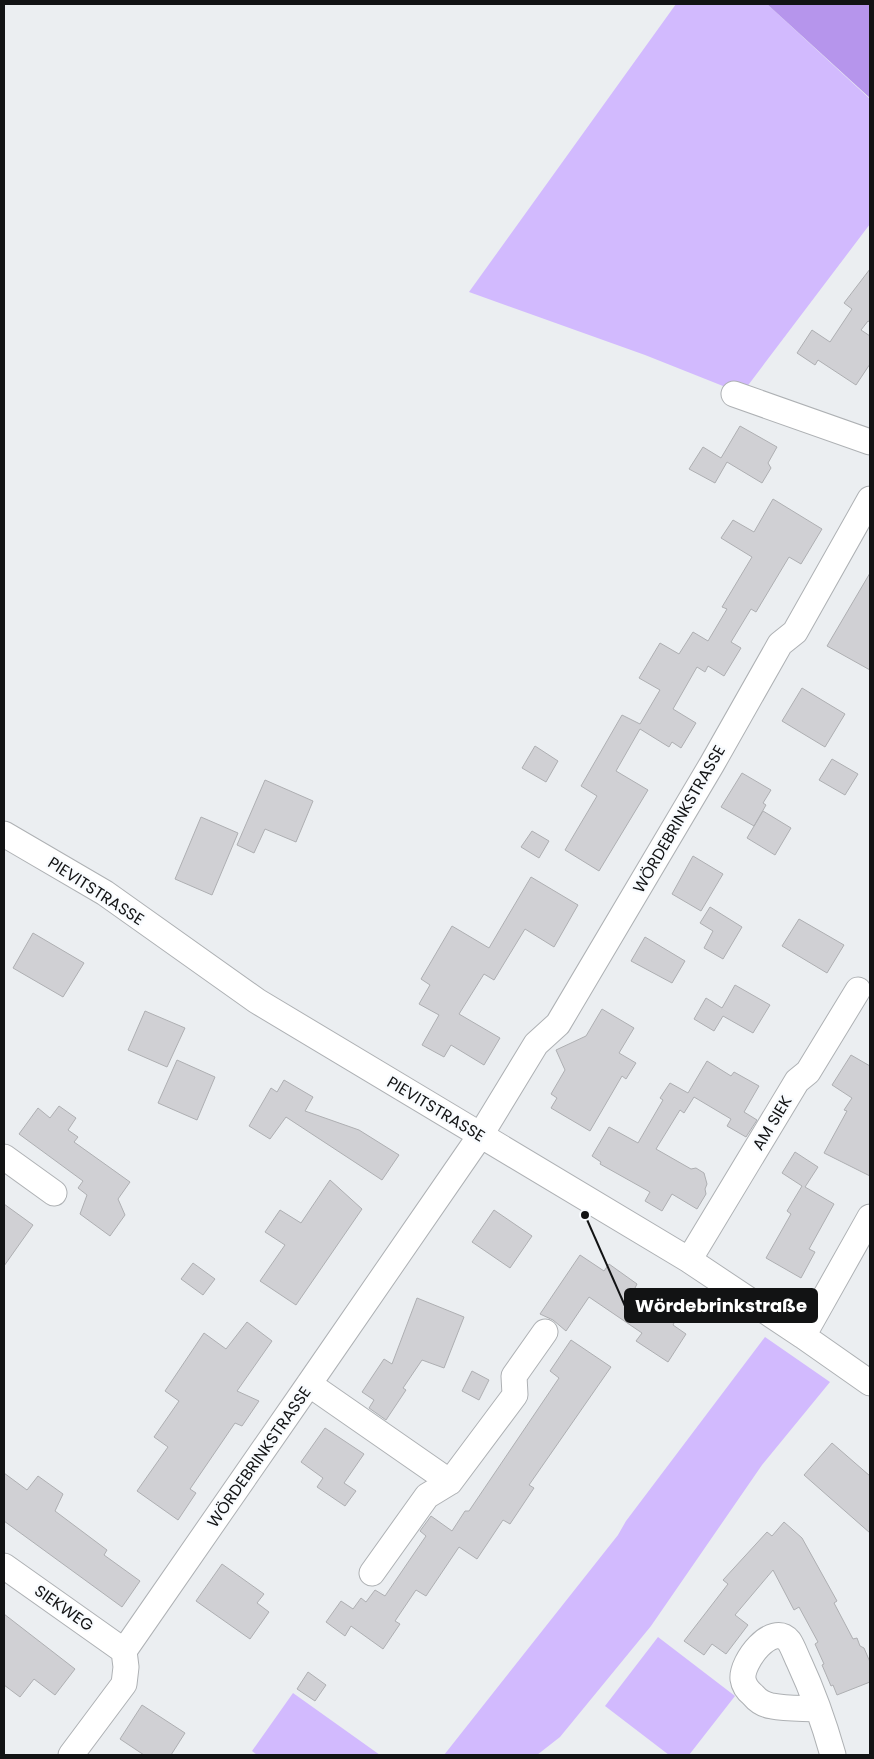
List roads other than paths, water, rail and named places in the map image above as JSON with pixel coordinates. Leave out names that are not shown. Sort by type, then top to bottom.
[{"type":"street","points":[[734,394],[870,442]]},
{"type":"street","name":"WÖRDEBRINKSTRASSE","points":[[124,1650],[480,1136],[536,1044],[558,1024],[707,772],[780,644],[795,632],[870,499]]},
{"type":"street","name":"PIEVITSTRASSE","points":[[4,834],[104,893],[256,1001],[689,1260],[870,1383]]},
{"type":"street","name":"AM SIEK","points":[[689,1260],[797,1081],[808,1072],[858,990]]},
{"type":"street","points":[[4,1157],[54,1193]]},
{"type":"street","points":[[803,1336],[870,1217]]},
{"type":"street","points":[[372,1573],[427,1496],[450,1482],[514,1395],[514,1376],[545,1332]]},
{"type":"street","points":[[310,1384],[450,1482]]},
{"type":"street","name":"SIEKWEG","points":[[4,1566],[124,1650]]},
{"type":"street","points":[[71,1755],[124,1684],[126,1667],[124,1650]]},
{"type":"street","points":[[818,1709],[833,1755]]},
{"type":"place","name":"Wördebrinkstraße","points":[[585,1215]]}]
